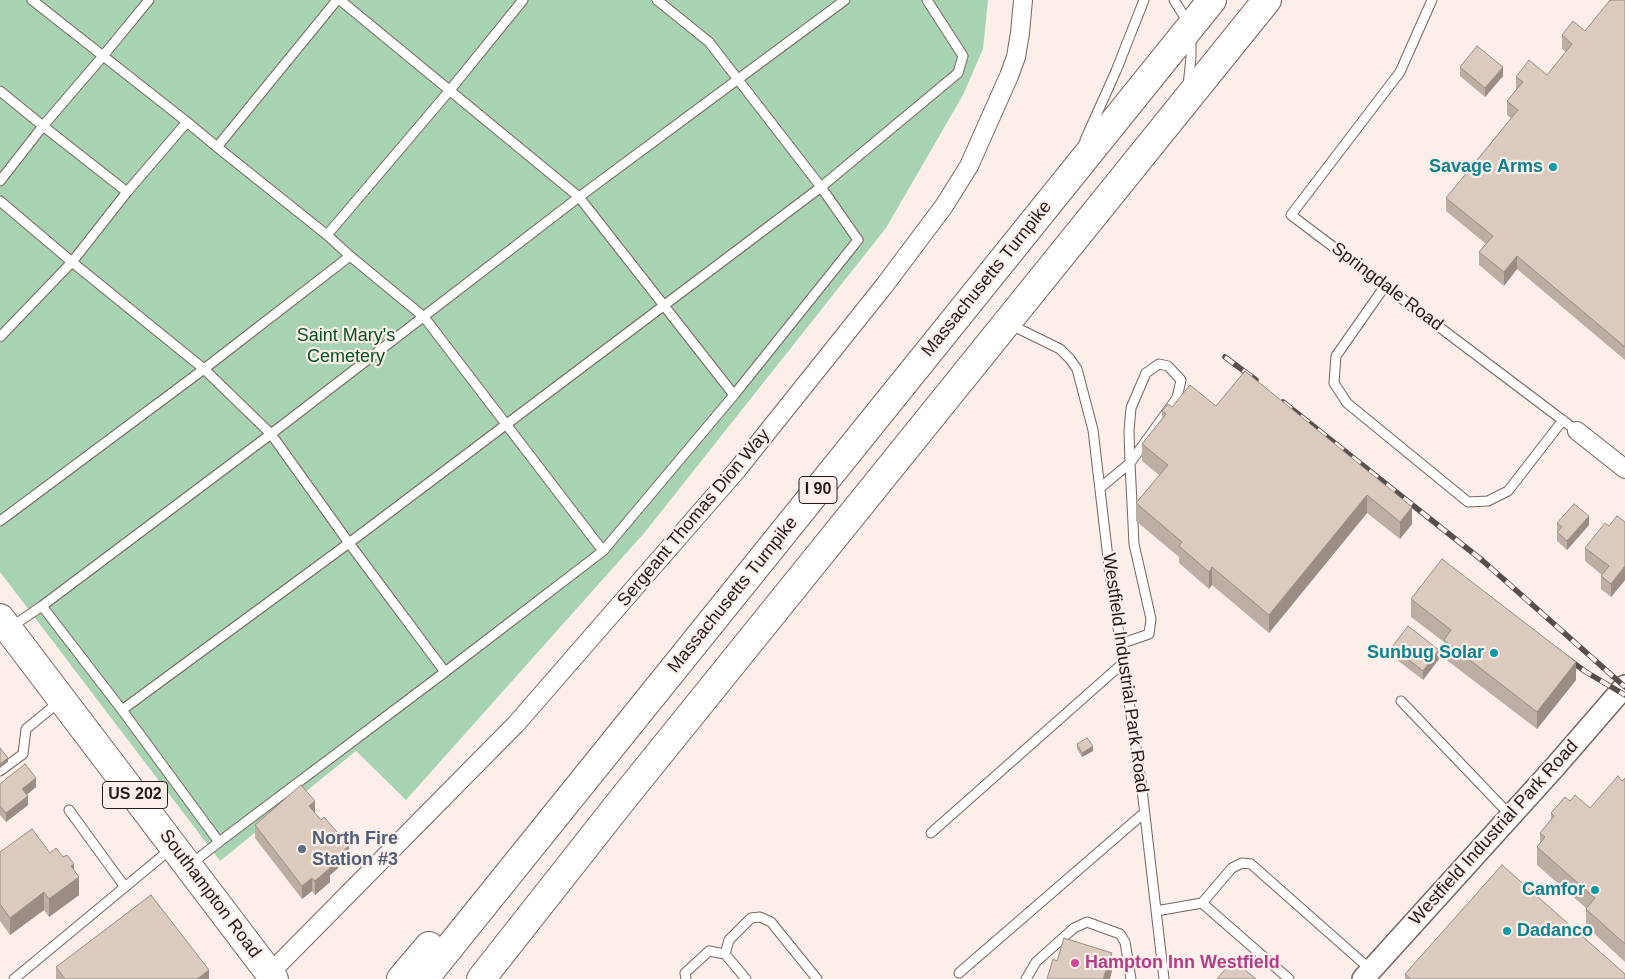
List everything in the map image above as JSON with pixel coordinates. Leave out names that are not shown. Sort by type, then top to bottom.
[{"type":"main road","name":"Massachusetts Turnpike","points":[[424,979],[1212,0]]},
{"type":"main road","name":"I 90","points":[[481,979],[622,800],[1267,0]]},
{"type":"main road","name":"Southampton Road","points":[[3,627],[62,699],[272,976]]},
{"type":"main road","points":[[401,979],[508,851],[632,720]]},
{"type":"street","name":"Sergeant Thomas Dion Way","points":[[272,976],[516,724],[737,470],[884,286],[944,206],[969,166],[1010,76],[1016,57],[1024,0]]},
{"type":"street","name":"Springdale Road","points":[[1577,431],[1625,469]]},
{"type":"street","name":"Westfield Industrial Park Road","points":[[1367,975],[1554,768],[1625,686]]},
{"type":"lane","points":[[32,0],[327,235],[424,317],[603,551]]},
{"type":"lane","points":[[0,181],[43,126],[104,56],[149,0]]},
{"type":"lane","points":[[217,147],[338,0],[579,197],[734,395]]},
{"type":"lane","points":[[327,235],[450,90],[523,0]]},
{"type":"lane","points":[[15,979],[125,887],[182,856],[219,842],[603,551],[734,395],[858,240],[821,186],[739,78],[709,42],[656,0]]},
{"type":"lane","points":[[3,627],[42,606],[271,434],[579,197],[845,0]]},
{"type":"lane","points":[[122,710],[349,543],[821,186],[958,73],[963,56],[927,0]]},
{"type":"lane","points":[[1062,187],[1113,79],[1144,0]]},
{"type":"lane","points":[[1174,0],[1191,26],[1191,58],[1187,98]]},
{"type":"lane","name":"Springdale Road","points":[[1432,0],[1400,72],[1292,215],[1577,431]]},
{"type":"lane","points":[[0,91],[127,192]]},
{"type":"lane","points":[[0,337],[72,262],[127,192],[187,122]]},
{"type":"lane","points":[[0,201],[204,369],[271,434],[445,672]]},
{"type":"lane","points":[[0,521],[204,369],[350,256]]},
{"type":"lane","points":[[1386,286],[1336,356],[1334,383],[1346,402],[1468,502],[1488,501],[1508,490],[1563,420]]},
{"type":"lane","name":"Westfield Industrial Park Road","points":[[1006,322],[1060,348],[1077,369],[1094,430],[1110,575],[1144,813],[1164,979]]},
{"type":"lane","points":[[1100,488],[1130,462],[1177,398],[1181,380],[1168,366],[1159,364],[1146,373],[1132,408],[1129,432],[1130,462],[1134,544],[1151,619],[1149,634],[1120,644]]},
{"type":"lane","points":[[42,606],[122,710],[219,842]]},
{"type":"lane","points":[[931,833],[1123,663]]},
{"type":"lane","points":[[0,772],[23,754],[26,729],[62,699]]},
{"type":"lane","points":[[1401,700],[1510,815]]},
{"type":"lane","points":[[69,810],[125,887]]},
{"type":"lane","points":[[959,973],[1144,813]]},
{"type":"lane","points":[[1156,911],[1202,903],[1232,868],[1242,863],[1251,864],[1367,975]]},
{"type":"lane","points":[[1202,903],[1290,979]]},
{"type":"lane","points":[[725,954],[729,940],[751,918],[760,917],[771,922],[817,979]]},
{"type":"lane","points":[[1026,979],[1036,962],[1074,928],[1088,922],[1120,934],[1125,942],[1131,979]]},
{"type":"lane","points":[[686,979],[685,973],[709,951],[725,954],[746,979]]},
{"type":"green space","name":"Saint Mary's Cemetery","points":[[0,0],[988,0],[983,49],[963,95],[886,228],[645,532],[406,800],[356,751],[220,861],[0,572]]},
{"type":"building","name":"Savage Arms","points":[[1610,0],[1625,0],[1625,347],[1517,256],[1504,272],[1479,252],[1493,236],[1446,198],[1518,110],[1507,101],[1523,82],[1516,77],[1529,60],[1547,75],[1572,44],[1562,35],[1573,21],[1585,31]]},
{"type":"building","points":[[1477,46],[1503,67],[1485,88],[1460,67]]},
{"type":"building","points":[[1245,371],[1412,507],[1400,522],[1367,495],[1269,615],[1212,567],[1209,572],[1179,546],[1182,542],[1136,503],[1168,465],[1142,444],[1166,414],[1162,411],[1168,404],[1172,407],[1190,385],[1216,406]]},
{"type":"building","points":[[1574,504],[1589,516],[1567,541],[1557,532],[1562,527],[1557,523]]},
{"type":"building","points":[[1617,516],[1625,522],[1625,566],[1611,584],[1601,576],[1609,566],[1585,548],[1605,523],[1609,526]]},
{"type":"building","name":"Sunbug Solar","points":[[1442,559],[1576,662],[1537,712],[1444,640],[1451,630],[1411,599]]},
{"type":"building","points":[[1408,626],[1439,650],[1423,671],[1392,647]]},
{"type":"building","points":[[1087,738],[1093,746],[1082,753],[1077,744]]},
{"type":"building","points":[[0,748],[8,758],[0,764]]},
{"type":"building","points":[[25,764],[36,778],[22,789],[28,796],[6,813],[0,806],[0,784]]},
{"type":"building","name":"Camfor","points":[[1618,776],[1622,781],[1625,778],[1625,944],[1586,909],[1595,898],[1537,847],[1545,837],[1540,833],[1554,816],[1551,813],[1565,797],[1570,801],[1575,795],[1590,808]]},
{"type":"building","name":"North Fire Station #3","points":[[301,785],[315,801],[309,806],[321,820],[324,817],[349,846],[327,865],[330,868],[315,881],[312,878],[302,886],[255,825]]},
{"type":"building","points":[[32,829],[50,853],[56,848],[63,857],[67,855],[74,864],[71,866],[79,877],[49,899],[44,892],[10,918],[0,904],[0,852]]},
{"type":"building","name":"Dadanco","points":[[1502,865],[1625,974],[1625,979],[1411,979],[1405,974]]},
{"type":"building","points":[[151,895],[209,970],[197,979],[65,979],[56,967]]},
{"type":"building","points":[[1064,938],[1112,953],[1103,979],[1047,979],[1053,959],[1057,961]]},
{"type":"building","points":[[1233,960],[1256,979],[1217,979]]},
{"type":"railway","points":[[1225,357],[1256,380]]},
{"type":"railway","points":[[1283,402],[1483,561],[1625,687]]},
{"type":"railway","points":[[1564,656],[1586,672],[1625,695]]},
{"type":"place","name":"Savage Arms","points":[[1553,167]]},
{"type":"place","name":"Sunbug Solar","points":[[1494,653]]},
{"type":"place","name":"North Fire Station #3","points":[[302,849]]},
{"type":"place","name":"Camfor","points":[[1595,890]]},
{"type":"place","name":"Dadanco","points":[[1507,931]]},
{"type":"place","name":"Hampton Inn Westfield","points":[[1075,963]]}]
